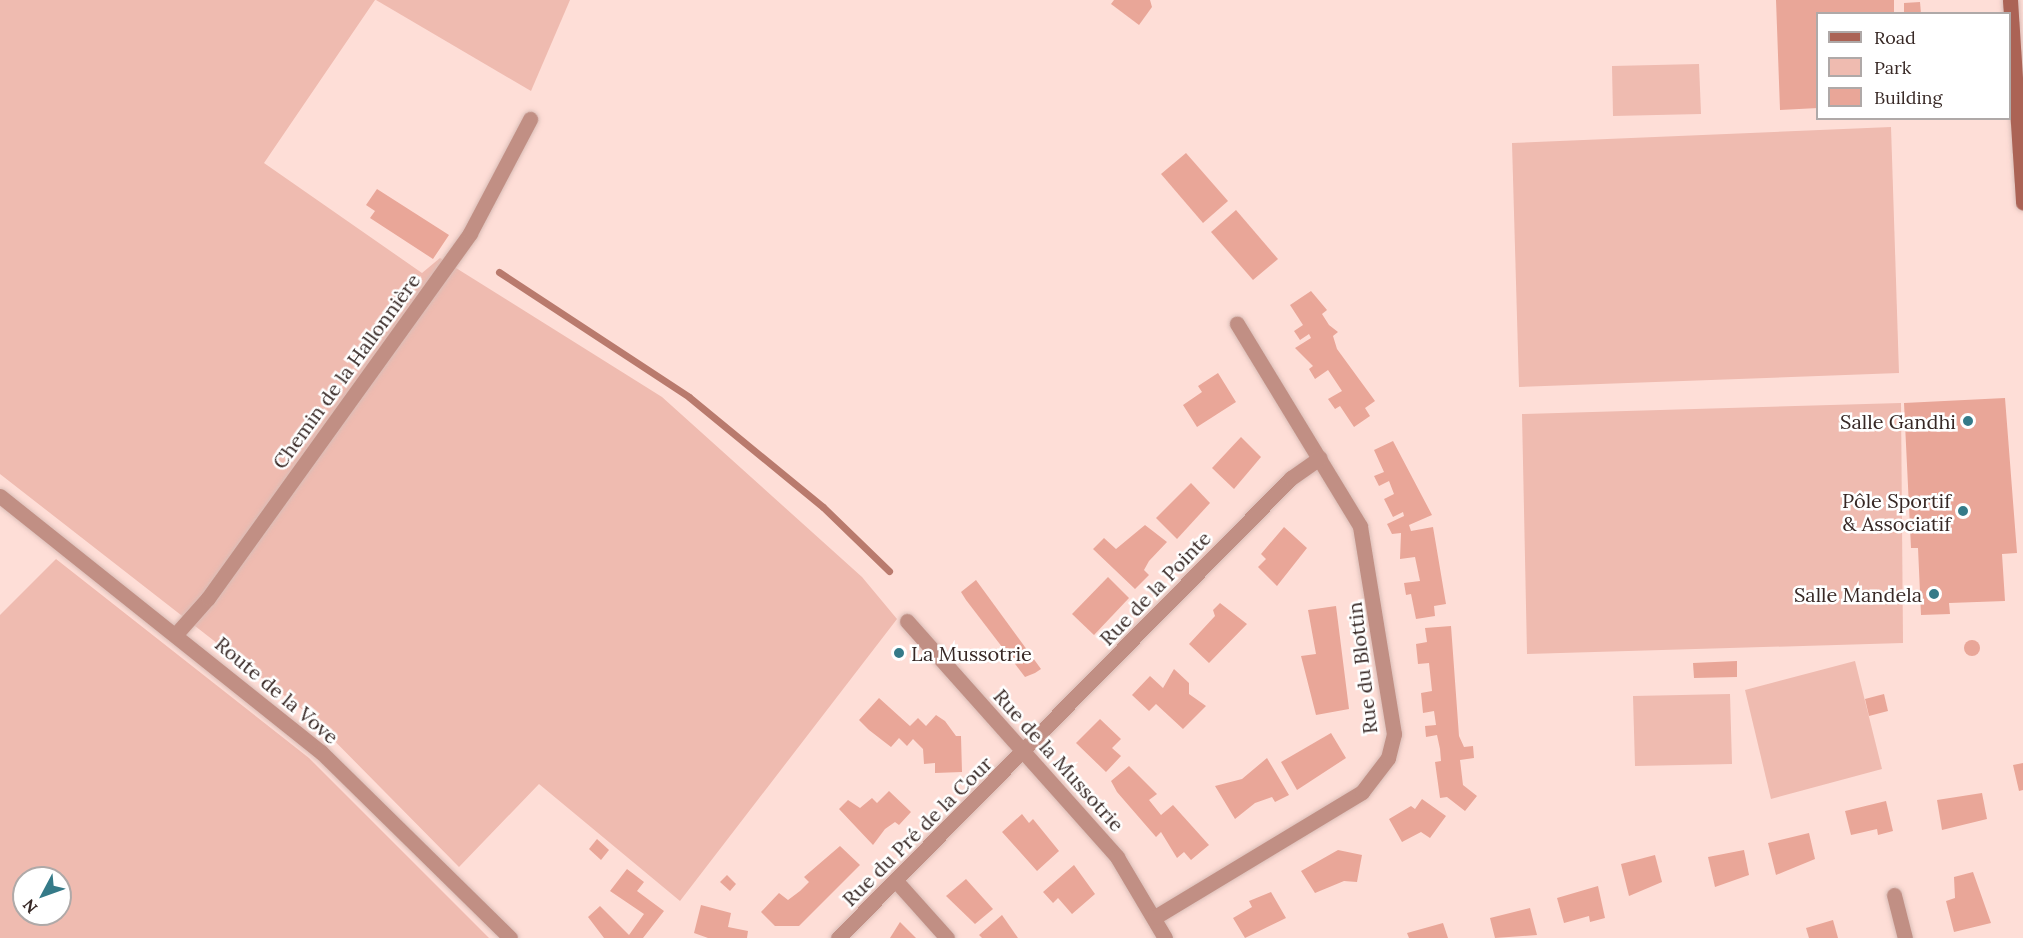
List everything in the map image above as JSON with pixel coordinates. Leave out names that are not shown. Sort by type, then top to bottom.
[{"type":"street","points":[[2011,12],[2021,135],[2023,202]]},
{"type":"street","name":"Chemin de la Hallonnière","points":[[176,634],[208,598],[470,233],[530,119]]},
{"type":"street","name":"Rue du Blottin","points":[[1155,917],[1362,792],[1388,758],[1394,734],[1367,554],[1360,526],[1237,324]]},
{"type":"street","name":"Rue de la Pointe","points":[[1024,752],[1291,478],[1320,458]]},
{"type":"street","name":"Route de la Vove","points":[[0,496],[87,570],[176,634],[321,752],[510,938]]},
{"type":"street","name":"Rue de la Mussotrie","points":[[907,621],[1117,857],[1155,917],[1165,938]]},
{"type":"street","name":"Rue du Pré de la Cour","points":[[838,938],[897,882],[1024,752]]},
{"type":"street","points":[[897,882],[947,938]]},
{"type":"street","points":[[1894,895],[1905,938]]},
{"type":"green space","points":[[0,0],[375,0],[264,163],[422,273],[440,258],[662,397],[862,577],[897,619],[680,901],[539,784],[459,867],[308,714],[0,474]]},
{"type":"green space","points":[[376,0],[570,0],[531,91]]},
{"type":"green space","points":[[1699,64],[1701,114],[1613,116],[1612,66]]},
{"type":"green space","points":[[1891,127],[1899,373],[1519,387],[1512,143]]},
{"type":"green space","points":[[1901,403],[1903,643],[1527,654],[1522,414]]},
{"type":"green space","points":[[56,559],[309,758],[489,938],[0,938],[0,615]]},
{"type":"green space","points":[[1855,661],[1882,769],[1771,799],[1745,690]]},
{"type":"green space","points":[[1730,694],[1732,764],[1635,766],[1633,696]]},
{"type":"building","points":[[1114,0],[1150,0],[1152,7],[1139,25],[1111,4]]},
{"type":"building","points":[[1776,0],[1894,0],[1894,12],[1816,12],[1816,108],[1780,110]]},
{"type":"building","points":[[1920,2],[1921,12],[1904,12],[1904,3]]},
{"type":"building","points":[[1186,153],[1228,201],[1203,223],[1161,174]]},
{"type":"building","points":[[377,189],[449,235],[433,259],[370,218],[375,211],[366,205]]},
{"type":"building","points":[[1236,210],[1278,259],[1253,280],[1211,232]]},
{"type":"building","points":[[1311,291],[1327,310],[1322,314],[1329,325],[1338,332],[1333,336],[1337,349],[1375,401],[1365,408],[1370,416],[1354,427],[1340,406],[1335,409],[1328,399],[1342,391],[1328,370],[1315,379],[1309,369],[1313,366],[1295,348],[1311,338],[1309,334],[1300,340],[1294,331],[1303,325],[1290,305]]},
{"type":"building","points":[[1218,373],[1236,402],[1197,427],[1183,405],[1202,392],[1198,386]]},
{"type":"building","name":"Pôle Sportif & Associatif","points":[[2005,398],[2017,553],[2002,554],[2005,601],[1949,603],[1950,614],[1921,615],[1918,548],[1911,548],[1904,403]]},
{"type":"building","points":[[1241,437],[1261,457],[1234,489],[1212,468]]},
{"type":"building","points":[[1393,441],[1432,515],[1409,525],[1411,531],[1433,527],[1446,604],[1434,606],[1435,616],[1416,619],[1411,594],[1406,595],[1404,583],[1420,581],[1415,557],[1400,559],[1401,533],[1392,534],[1387,524],[1404,516],[1403,512],[1393,517],[1384,499],[1394,494],[1389,481],[1379,486],[1374,476],[1384,472],[1374,450]]},
{"type":"building","points":[[1191,483],[1210,503],[1177,539],[1156,518]]},
{"type":"building","points":[[1145,525],[1167,542],[1149,561],[1144,570],[1149,575],[1135,589],[1093,549],[1104,538],[1116,549]]},
{"type":"building","points":[[1284,527],[1307,548],[1277,586],[1258,567],[1266,559],[1261,554]]},
{"type":"building","points":[[1108,577],[1129,598],[1094,635],[1072,614]]},
{"type":"building","points":[[976,580],[1041,669],[1025,677],[966,600],[961,592]]},
{"type":"building","points":[[1220,603],[1247,624],[1209,663],[1189,644],[1215,616],[1213,610]]},
{"type":"building","points":[[1336,606],[1349,709],[1316,715],[1301,656],[1316,654],[1308,610]]},
{"type":"building","points":[[1451,626],[1459,736],[1464,747],[1473,746],[1474,758],[1460,760],[1463,785],[1477,796],[1465,811],[1447,797],[1440,798],[1435,762],[1441,761],[1440,749],[1437,735],[1426,737],[1425,726],[1436,725],[1434,711],[1423,713],[1421,693],[1432,691],[1429,663],[1418,664],[1416,644],[1427,642],[1425,628]]},
{"type":"building","points":[[1969,640],[1975,640],[1980,648],[1978,654],[1969,656],[1964,651],[1964,645]]},
{"type":"building","name":"La Mussotrie","points":[[898,646],[906,655],[900,661],[892,651]]},
{"type":"building","points":[[1737,661],[1737,677],[1694,678],[1693,663]]},
{"type":"building","points":[[1174,669],[1189,683],[1189,694],[1206,706],[1183,729],[1156,704],[1149,711],[1132,695],[1150,676],[1163,688]]},
{"type":"building","points":[[1884,694],[1888,711],[1869,716],[1865,699]]},
{"type":"building","points":[[879,698],[910,726],[918,718],[926,726],[936,715],[945,721],[956,736],[961,736],[962,772],[935,773],[935,763],[924,764],[923,749],[913,739],[907,746],[899,738],[891,747],[869,730],[859,720]]},
{"type":"building","points":[[1100,719],[1121,739],[1112,748],[1121,756],[1106,772],[1076,743]]},
{"type":"building","points":[[1331,733],[1346,758],[1297,790],[1281,762]]},
{"type":"building","points":[[1267,758],[1289,795],[1275,802],[1272,797],[1255,803],[1235,819],[1215,786],[1242,779]]},
{"type":"building","points":[[2023,763],[2023,790],[2019,791],[2013,765]]},
{"type":"building","points":[[1129,766],[1157,794],[1149,800],[1161,815],[1173,805],[1209,845],[1191,860],[1184,852],[1177,858],[1161,832],[1156,837],[1117,792],[1111,781]]},
{"type":"building","points":[[889,791],[911,812],[899,825],[895,822],[885,829],[873,845],[839,809],[848,800],[860,808],[872,798],[877,803]]},
{"type":"building","points":[[1982,793],[1987,819],[1942,830],[1937,800]]},
{"type":"building","points":[[1422,799],[1446,816],[1430,838],[1421,832],[1402,842],[1389,819],[1411,806],[1415,809]]},
{"type":"building","points":[[1886,801],[1893,831],[1878,835],[1877,829],[1851,835],[1845,811]]},
{"type":"building","points":[[1022,814],[1029,823],[1033,819],[1059,851],[1037,871],[1002,832]]},
{"type":"building","points":[[1809,833],[1815,859],[1776,875],[1768,843]]},
{"type":"building","points":[[597,839],[609,850],[601,860],[589,849]]},
{"type":"building","points":[[840,846],[860,865],[799,926],[775,926],[761,912],[779,893],[788,900],[800,891],[809,882],[804,877]]},
{"type":"building","points":[[1338,850],[1362,855],[1357,882],[1344,881],[1315,893],[1301,871]]},
{"type":"building","points":[[1744,850],[1749,875],[1715,887],[1708,857]]},
{"type":"building","points":[[1655,855],[1662,882],[1629,896],[1621,864]]},
{"type":"building","points":[[1074,865],[1095,894],[1072,914],[1058,898],[1053,903],[1043,892]]},
{"type":"building","points":[[627,869],[644,882],[637,891],[664,911],[643,938],[604,938],[588,917],[600,906],[629,935],[644,914],[610,891]]},
{"type":"building","points":[[1973,872],[1991,923],[1954,932],[1946,901],[1955,898],[1954,877]]},
{"type":"building","points":[[727,875],[736,884],[730,891],[720,882]]},
{"type":"building","points":[[966,879],[993,909],[975,924],[946,896]]},
{"type":"building","points":[[1598,886],[1605,918],[1590,922],[1589,916],[1564,923],[1557,898]]},
{"type":"building","points":[[1271,892],[1286,918],[1245,938],[1233,918],[1252,907],[1249,901]]},
{"type":"building","points":[[701,905],[731,913],[728,927],[748,931],[747,938],[708,938],[694,933]]},
{"type":"building","points":[[1530,908],[1537,935],[1495,938],[1490,918]]},
{"type":"building","points":[[1002,915],[1018,938],[982,938],[979,935]]},
{"type":"building","points":[[1833,920],[1838,938],[1809,938],[1806,928]]},
{"type":"building","points":[[900,922],[916,938],[890,938]]},
{"type":"building","points":[[1443,923],[1448,938],[1409,938],[1407,933]]},
{"type":"waterway","points":[[499,272],[689,397],[823,507],[889,571]]},
{"type":"place","name":"Salle Gandhi","points":[[1968,421]]},
{"type":"place","name":"Pôle Sportif & Associatif","points":[[1963,511]]},
{"type":"place","name":"Salle Mandela","points":[[1934,594]]},
{"type":"place","name":"La Mussotrie","points":[[899,653]]}]
